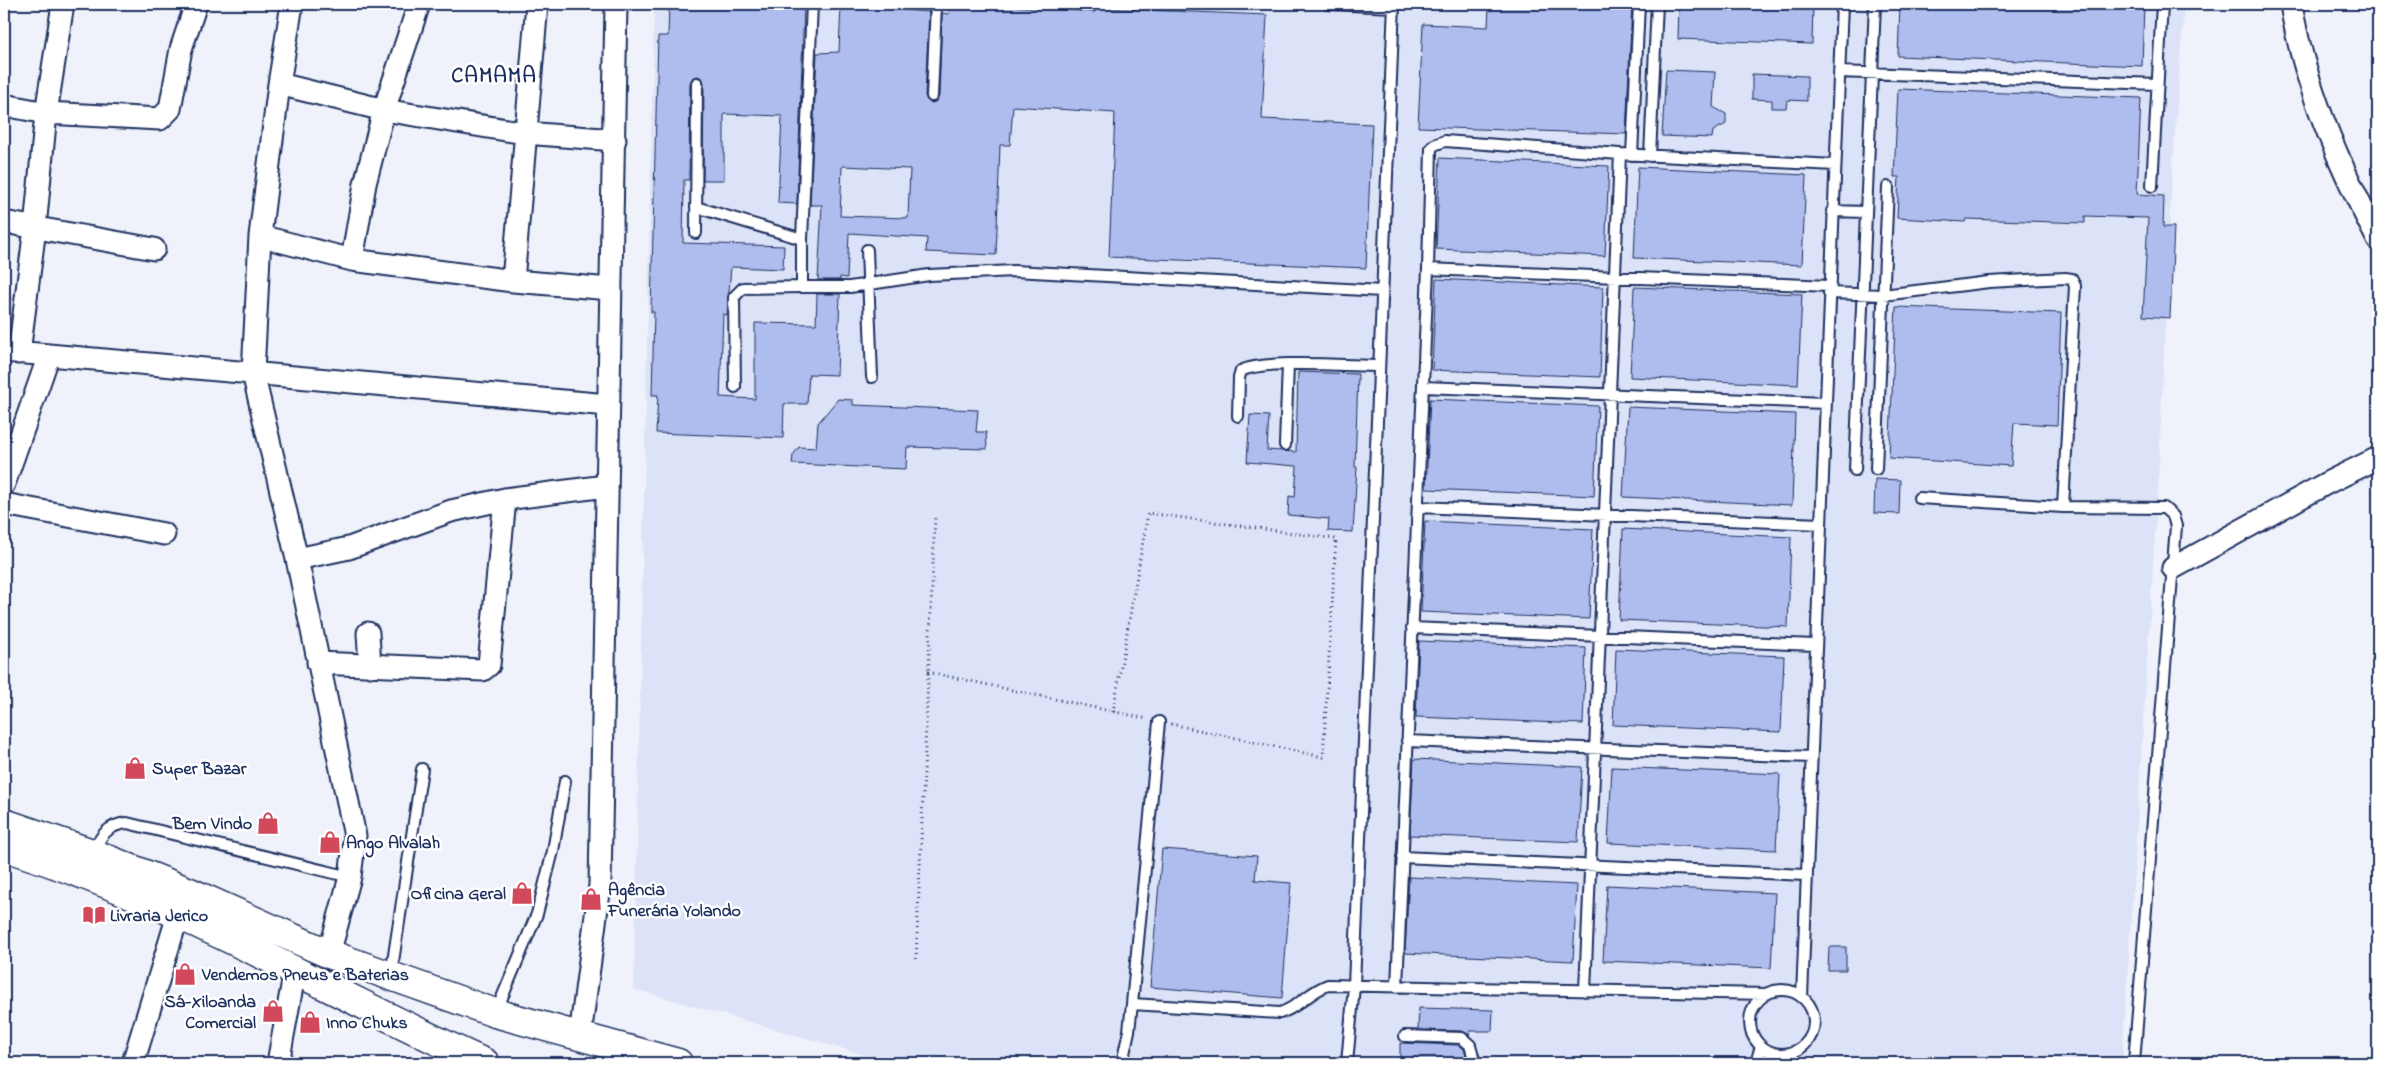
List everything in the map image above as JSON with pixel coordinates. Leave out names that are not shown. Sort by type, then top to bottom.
[{"type":"highway","points":[[4,823],[92,853],[192,893],[330,954],[391,976],[496,1013],[678,1063]]},
{"type":"highway","points":[[4,847],[49,861],[178,915],[296,970],[408,1028],[486,1063]]},
{"type":"street","points":[[63,4],[46,113],[35,228],[12,352],[608,405]]},
{"type":"street","points":[[4,106],[46,113],[160,119],[170,109],[181,50],[196,4]]},
{"type":"street","points":[[292,4],[279,84],[260,236],[253,374],[297,559],[354,836],[350,877],[330,954]]},
{"type":"street","points":[[352,260],[365,184],[384,110],[419,4]]},
{"type":"street","points":[[512,281],[537,4]]},
{"type":"street","points":[[580,1036],[600,884],[616,4]]},
{"type":"street","points":[[2291,4],[2297,44],[2329,132],[2378,240]]},
{"type":"street","points":[[279,84],[384,110],[525,133],[614,140]]},
{"type":"street","points":[[4,222],[154,248]]},
{"type":"street","points":[[260,236],[352,260],[512,281],[611,289]]},
{"type":"street","points":[[4,484],[49,355]]},
{"type":"street","points":[[2173,568],[2327,483],[2378,458]]},
{"type":"street","points":[[297,559],[349,548],[451,511],[505,499],[606,486]]},
{"type":"street","points":[[318,663],[483,670],[486,668],[489,665],[505,499]]},
{"type":"street","points":[[4,504],[164,534]]},
{"type":"street","points":[[368,633],[370,666]]},
{"type":"street","points":[[133,1063],[178,915]]},
{"type":"street","points":[[278,1063],[296,970]]},
{"type":"lane","points":[[802,287],[802,239],[812,4]]},
{"type":"lane","points":[[932,96],[936,4]]},
{"type":"lane","points":[[1328,4],[1394,5],[1354,986],[1347,1063]]},
{"type":"lane","points":[[1632,155],[1639,4]]},
{"type":"lane","points":[[1650,156],[1657,4]]},
{"type":"lane","points":[[1802,998],[1824,403],[1842,4]]},
{"type":"lane","points":[[1855,470],[1875,4]]},
{"type":"lane","points":[[2152,186],[2162,4]]},
{"type":"lane","points":[[1839,72],[2157,84]]},
{"type":"lane","points":[[696,83],[696,233]]},
{"type":"lane","points":[[1397,987],[1428,269],[1431,149],[1434,145],[1445,141],[1632,155],[1834,166]]},
{"type":"lane","points":[[1585,991],[1620,154]]},
{"type":"lane","points":[[1876,469],[1888,187]]},
{"type":"lane","points":[[696,207],[802,239]]},
{"type":"lane","points":[[1832,211],[1866,212]]},
{"type":"lane","points":[[867,250],[872,377]]},
{"type":"lane","points":[[1428,269],[1615,276],[1829,290],[1862,295],[1883,295],[2007,280],[2072,279],[2075,286],[2063,507]]},
{"type":"lane","points":[[735,387],[734,297],[743,288],[868,284],[929,275],[1014,271],[1382,290]]},
{"type":"lane","points":[[1238,416],[1239,378],[1241,372],[1249,367],[1288,365],[1379,366]]},
{"type":"lane","points":[[1285,445],[1288,365]]},
{"type":"lane","points":[[1423,387],[1824,403]]},
{"type":"lane","points":[[1919,498],[2063,507],[2164,508],[2173,516],[2176,526],[2134,1063]]},
{"type":"lane","points":[[1418,507],[1820,524]]},
{"type":"lane","points":[[1412,628],[1815,645]]},
{"type":"lane","points":[[1122,1063],[1132,1004],[1158,722]]},
{"type":"lane","points":[[1407,741],[1811,757]]},
{"type":"lane","points":[[391,976],[422,769]]},
{"type":"lane","points":[[496,1013],[536,914],[553,851],[565,781]]},
{"type":"lane","points":[[92,853],[104,832],[118,824],[127,823],[350,877]]},
{"type":"lane","points":[[1402,857],[1806,875]]},
{"type":"lane","points":[[1132,1004],[1280,1013],[1287,1011],[1320,987],[1328,985],[1767,994],[1782,990],[1793,992],[1809,1005],[1813,1015],[1814,1026],[1804,1045],[1784,1059],[1761,1046],[1752,1035],[1751,1014],[1755,1005],[1767,994]]},
{"type":"lane","points":[[1405,1036],[1462,1038],[1470,1044],[1475,1063]]},
{"type":"lane","points":[[1756,1063],[1761,1046]]},
{"type":"path","points":[[928,672],[1158,722],[1323,757],[1336,539],[1148,513],[1113,712]]},
{"type":"path","points":[[916,959],[934,516]]},
{"type":"shaded area","points":[[654,4],[2184,4],[2171,193],[2158,485],[2122,1063],[893,1063],[634,989]]},
{"type":"building","points":[[669,4],[804,4],[797,204],[778,203],[782,116],[724,114],[724,180],[703,180],[704,83],[703,79],[698,76],[693,77],[690,83],[689,180],[684,180],[683,243],[784,246],[783,269],[731,267],[727,315],[723,314],[720,397],[755,399],[755,323],[816,324],[817,294],[840,294],[837,375],[809,374],[807,404],[784,404],[783,438],[656,433],[658,395],[652,395],[654,312],[651,312],[658,36],[668,36]]},
{"type":"building","points":[[841,4],[905,4],[904,10],[929,12],[925,96],[932,103],[939,96],[942,13],[949,14],[950,4],[985,4],[1095,12],[1096,8],[1267,15],[1262,119],[1372,124],[1366,268],[1109,257],[1115,113],[1013,106],[1010,145],[1000,145],[996,255],[926,252],[927,238],[849,233],[847,278],[840,277],[840,280],[818,280],[822,205],[810,205],[817,53],[839,52]],"holes":[[[842,166],[910,169],[908,218],[840,216]]]},
{"type":"building","points":[[1489,4],[1632,4],[1626,134],[1418,127],[1423,24],[1488,27]]},
{"type":"building","points":[[1679,4],[1813,4],[1812,44],[1678,39]]},
{"type":"building","points":[[1900,4],[2144,4],[2142,66],[1898,56]]},
{"type":"building","points":[[1666,70],[1715,72],[1713,107],[1726,114],[1726,124],[1713,131],[1712,138],[1662,136]]},
{"type":"building","points":[[1752,74],[1807,76],[1807,101],[1787,100],[1786,108],[1772,108],[1772,100],[1752,99]]},
{"type":"building","points":[[1898,89],[2141,98],[2137,194],[2164,196],[2163,227],[2174,227],[2170,318],[2143,316],[2148,218],[2085,216],[2085,223],[1966,219],[1965,222],[1897,218],[1899,177],[1894,177]]},
{"type":"building","points":[[1440,158],[1609,166],[1605,256],[1436,249]]},
{"type":"building","points":[[1638,167],[1806,175],[1802,265],[1634,258]]},
{"type":"building","points":[[1436,279],[1603,287],[1600,377],[1432,370]]},
{"type":"building","points":[[1634,287],[1802,294],[1798,385],[1630,377]]},
{"type":"building","points":[[1896,307],[2061,313],[2057,425],[2014,423],[2011,466],[1889,458]]},
{"type":"building","points":[[1298,372],[1358,374],[1355,467],[1357,467],[1353,532],[1328,531],[1329,519],[1288,515],[1289,496],[1295,497],[1297,466],[1247,462],[1250,415],[1269,416],[1267,450],[1296,452]]},
{"type":"building","points":[[838,399],[853,400],[853,405],[978,410],[976,432],[986,432],[987,449],[907,447],[906,469],[792,464],[793,455],[799,447],[816,448],[818,423]]},
{"type":"building","points":[[1430,399],[1598,406],[1594,496],[1426,489]]},
{"type":"building","points":[[1628,407],[1795,414],[1792,505],[1623,497]]},
{"type":"building","points":[[1875,479],[1900,480],[1899,514],[1874,513]]},
{"type":"building","points":[[1425,521],[1593,529],[1589,619],[1421,612]]},
{"type":"building","points":[[1623,529],[1791,537],[1788,627],[1619,620]]},
{"type":"building","points":[[1419,641],[1586,648],[1583,724],[1416,717]]},
{"type":"building","points":[[1616,649],[1784,656],[1781,732],[1613,725]]},
{"type":"building","points":[[1414,759],[1582,767],[1578,842],[1410,835]]},
{"type":"building","points":[[1612,767],[1780,774],[1776,850],[1608,843]]},
{"type":"building","points":[[1162,849],[1257,856],[1255,880],[1291,883],[1282,998],[1150,987]]},
{"type":"building","points":[[1409,877],[1577,885],[1573,961],[1405,953]]},
{"type":"building","points":[[1607,885],[1775,893],[1771,968],[1603,961]]},
{"type":"building","points":[[1829,947],[1846,947],[1846,970],[1828,970]]},
{"type":"building","points":[[1419,1008],[1493,1010],[1492,1031],[1470,1031],[1470,1035],[1462,1031],[1418,1030]]},
{"type":"building","points":[[1400,1043],[1459,1045],[1464,1049],[1468,1063],[1400,1063]]},
{"type":"place","name":"Super Bazar","points":[[135,768]]},
{"type":"place","name":"Bem Vindo","points":[[268,823]]},
{"type":"place","name":"Ango Alvalah","points":[[330,842]]},
{"type":"place","name":"Oficina Geral","points":[[522,893]]},
{"type":"place","name":"Agência Funerária Yolando","points":[[591,899]]},
{"type":"place","name":"Livraria Jerico","points":[[94,915]]},
{"type":"place","name":"Vendemos Pneus e Baterias","points":[[185,974]]},
{"type":"place","name":"Sá-Xiloanda Comercial","points":[[273,1011]]},
{"type":"place","name":"Inno Chuks","points":[[310,1022]]},
{"type":"district","name":"CAMAMA","points":[[494,74]]}]
